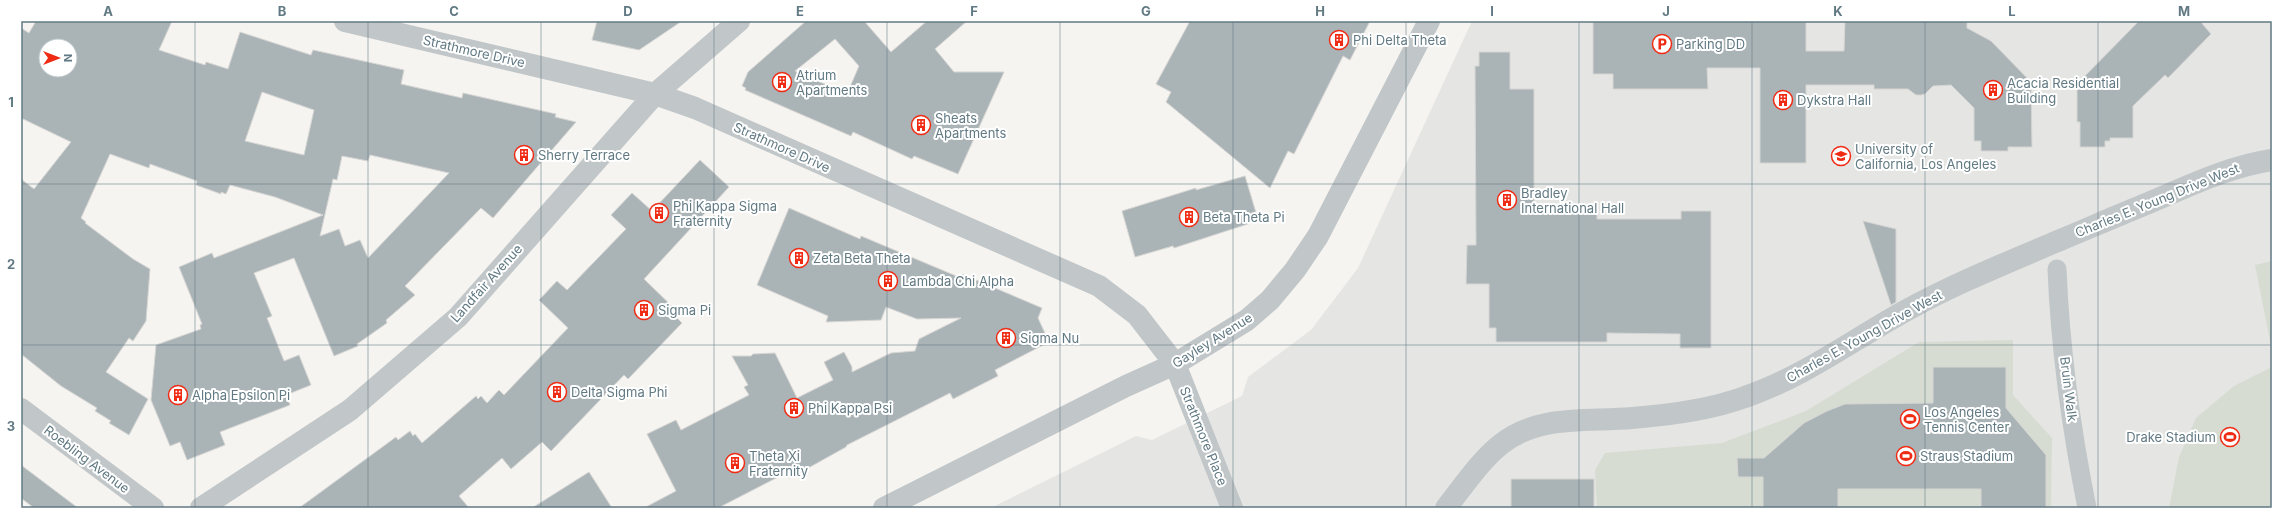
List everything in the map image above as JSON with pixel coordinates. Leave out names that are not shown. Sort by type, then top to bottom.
[{"type":"street","name":"Strathmore Drive","points":[[345,21],[655,94],[695,108],[1098,286],[1137,315],[1175,364]]},
{"type":"street","name":"Landfair Avenue","points":[[201,508],[350,410],[458,317],[655,94],[739,21]]},
{"type":"street","name":"Gayley Avenue","points":[[884,508],[1126,386],[1175,364],[1247,320],[1270,300],[1295,270],[1318,236],[1429,21]]},
{"type":"street","name":"Charles E. Young Drive West","points":[[1446,508],[1500,445],[1525,431],[1548,423],[1568,420],[1632,418],[1701,409],[1744,397],[1787,380],[1828,359],[1918,304],[1981,273],[2217,175],[2248,164],[2272,160]]},
{"type":"street","name":"Bruin Walk","points":[[2057,269],[2067,376],[2080,473],[2087,508]]},
{"type":"street","name":"Strathmore Place","points":[[1175,364],[1232,508]]},
{"type":"street","name":"Roebling Avenue","points":[[21,409],[152,508]]},
{"type":"shaded area","name":"University of California, Los Angeles","points":[[1472,21],[2272,21],[2272,508],[991,508],[1136,436],[1152,440],[1242,396],[1248,377],[1311,330],[1358,268]]},
{"type":"shaded area","points":[[2272,261],[2272,351],[2255,265]]},
{"type":"shaded area","name":"Los Angeles Tennis Center","points":[[2013,340],[2013,395],[2052,438],[2051,508],[1597,508],[1595,470],[1605,453],[1722,443],[1806,411],[1919,342]]},
{"type":"shaded area","name":"Drake Stadium","points":[[2272,367],[2272,508],[2169,508],[2179,457],[2196,418],[2234,386]]},
{"type":"building","points":[[36,21],[172,21],[159,50],[205,65],[206,62],[228,69],[240,32],[311,55],[313,50],[404,70],[401,84],[462,98],[463,93],[556,114],[555,117],[576,122],[493,218],[481,208],[405,286],[415,295],[386,320],[387,323],[357,344],[358,346],[334,356],[294,258],[254,273],[272,316],[267,318],[284,361],[299,355],[311,385],[286,395],[290,405],[220,432],[225,445],[187,460],[180,442],[170,446],[151,400],[156,345],[201,329],[200,325],[202,324],[179,267],[212,253],[214,258],[323,215],[275,197],[230,185],[226,194],[221,192],[221,194],[196,185],[197,181],[150,164],[149,168],[110,154],[81,218],[86,222],[85,223],[133,259],[150,269],[146,321],[133,341],[129,338],[106,372],[148,399],[129,435],[109,423],[111,421],[95,411],[97,408],[61,386],[21,354],[21,179],[34,189],[71,142],[21,118],[21,28],[29,33]],"holes":[[[262,92],[314,110],[304,155],[245,141]],[[370,155],[449,173],[368,258],[360,240],[345,246],[339,229],[320,236],[333,179],[337,180],[342,156],[368,161]]]},
{"type":"building","points":[[597,21],[682,21],[639,50],[592,40]]},
{"type":"building","points":[[806,21],[864,21],[891,52],[927,21],[967,21],[935,49],[954,72],[1004,72],[958,174],[914,156],[912,159],[853,132],[851,136],[745,90],[746,88],[742,86],[748,72]],"holes":[[[835,39],[859,66],[847,94],[795,71]]]},
{"type":"building","points":[[1190,21],[1370,21],[1350,60],[1343,56],[1294,154],[1288,151],[1270,188],[1166,102],[1171,92],[1156,84]]},
{"type":"building","points":[[1593,21],[1806,21],[1806,51],[1844,51],[1845,21],[1967,21],[1967,28],[1991,41],[2031,82],[2032,147],[2008,147],[2008,151],[1981,151],[1981,141],[1974,141],[1974,108],[1951,85],[1933,86],[1925,94],[1916,95],[1908,89],[1874,89],[1874,85],[1806,85],[1806,163],[1760,163],[1760,68],[1707,68],[1708,89],[1613,89],[1613,74],[1593,74]]},
{"type":"building","points":[[2139,21],[2200,21],[2211,34],[2168,78],[2165,75],[2133,106],[2133,138],[2110,138],[2110,141],[2105,141],[2105,147],[2080,147],[2080,122],[2077,122],[2077,84]]},
{"type":"building","name":"Bradley International Hall","points":[[1479,52],[1510,52],[1510,89],[1534,89],[1534,205],[1597,205],[1597,219],[1681,219],[1681,211],[1711,211],[1711,348],[1680,348],[1680,334],[1607,333],[1607,342],[1496,342],[1496,328],[1489,328],[1489,284],[1466,284],[1467,245],[1476,245],[1475,66],[1479,66]]},
{"type":"building","points":[[700,160],[729,187],[644,279],[680,314],[677,318],[682,323],[628,379],[624,375],[551,451],[542,442],[511,469],[502,458],[459,496],[469,508],[299,508],[396,437],[398,440],[410,431],[413,436],[415,434],[422,443],[476,396],[478,399],[481,396],[487,403],[499,390],[504,395],[568,328],[539,300],[557,281],[567,290],[626,229],[611,215],[632,193],[652,211]]},
{"type":"building","name":"Beta Theta Pi","points":[[1245,176],[1257,216],[1253,218],[1254,222],[1174,248],[1173,246],[1135,257],[1122,211],[1196,188],[1196,190]]},
{"type":"building","points":[[789,208],[860,239],[861,236],[961,278],[962,274],[1042,308],[1038,318],[1049,342],[995,370],[998,376],[953,399],[950,393],[847,445],[846,447],[792,477],[788,478],[786,473],[718,508],[644,508],[676,491],[647,434],[676,420],[681,430],[749,395],[744,387],[748,385],[732,356],[751,356],[753,354],[775,353],[797,398],[833,380],[824,362],[844,352],[852,367],[852,372],[891,353],[915,351],[919,339],[961,318],[917,319],[886,307],[881,320],[826,322],[828,316],[757,285]]},
{"type":"building","points":[[1863,221],[1896,229],[1896,302],[1891,305]]},
{"type":"building","name":"Straus Stadium","points":[[1933,367],[2006,367],[2006,408],[2046,455],[2046,508],[1981,508],[1981,489],[1838,489],[1838,508],[1763,508],[1763,477],[1738,477],[1737,458],[1764,458],[1804,423],[1827,411],[1845,404],[1933,403]]},
{"type":"building","points":[[21,465],[78,508],[34,508],[21,498]]},
{"type":"building","points":[[589,472],[612,508],[532,508]]},
{"type":"building","points":[[1511,479],[1594,479],[1594,508],[1511,508]]},
{"type":"place","name":"Phi Delta Theta","points":[[1339,40]]},
{"type":"place","name":"Parking DD","points":[[1662,44]]},
{"type":"place","name":"Atrium Apartments","points":[[782,82]]},
{"type":"place","name":"Acacia Residential Building","points":[[1993,90]]},
{"type":"place","name":"Dykstra Hall","points":[[1783,100]]},
{"type":"place","name":"Sheats Apartments","points":[[921,125]]},
{"type":"place","name":"Sherry Terrace","points":[[524,155]]},
{"type":"place","name":"University of California, Los Angeles","points":[[1841,156]]},
{"type":"place","name":"Bradley International Hall","points":[[1507,200]]},
{"type":"place","name":"Phi Kappa Sigma Fraternity","points":[[659,213]]},
{"type":"place","name":"Beta Theta Pi","points":[[1189,217]]},
{"type":"place","name":"Zeta Beta Theta","points":[[799,258]]},
{"type":"place","name":"Lambda Chi Alpha","points":[[888,281]]},
{"type":"place","name":"Sigma Pi","points":[[644,310]]},
{"type":"place","name":"Sigma Nu","points":[[1006,338]]},
{"type":"place","name":"Delta Sigma Phi","points":[[557,392]]},
{"type":"place","name":"Alpha Epsilon Pi","points":[[178,395]]},
{"type":"place","name":"Phi Kappa Psi","points":[[794,408]]},
{"type":"place","name":"Los Angeles Tennis Center","points":[[1910,419]]},
{"type":"place","name":"Drake Stadium","points":[[2230,437]]},
{"type":"place","name":"Straus Stadium","points":[[1906,456]]},
{"type":"place","name":"Theta Xi Fraternity","points":[[735,463]]}]
